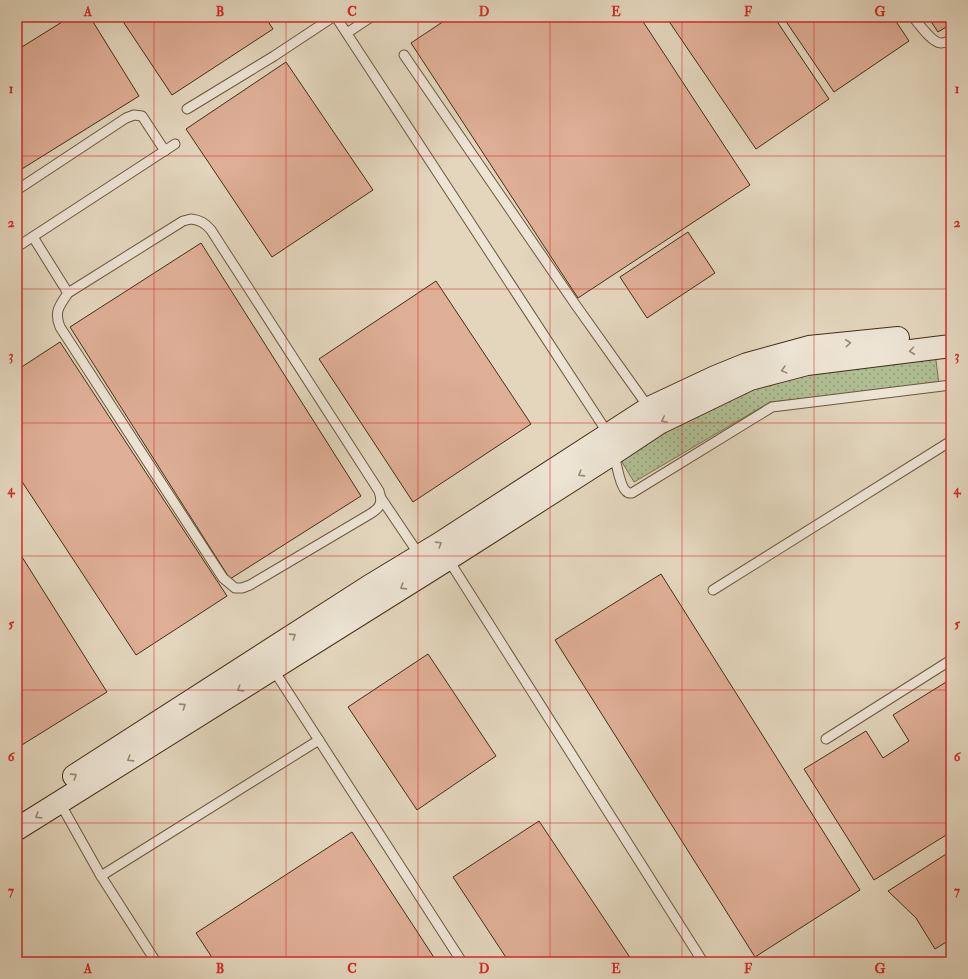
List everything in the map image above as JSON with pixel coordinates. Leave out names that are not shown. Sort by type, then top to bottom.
[{"type":"main road","points":[[17,829],[448,559],[611,444],[649,408],[746,364],[809,347],[951,332]]},
{"type":"main road","points":[[17,811],[368,587],[611,444],[750,379],[807,364],[951,346]]},
{"type":"lane","points":[[187,109],[335,17],[347,33],[611,444],[623,486],[630,494],[772,407],[951,385]]},
{"type":"lane","points":[[347,33],[371,17]]},
{"type":"lane","points":[[913,17],[932,39],[942,43],[951,40]]},
{"type":"lane","points":[[404,55],[575,304],[649,408]]},
{"type":"lane","points":[[17,190],[126,118],[134,115],[142,116],[165,151]]},
{"type":"lane","points":[[17,247],[175,144]]},
{"type":"lane","points":[[382,498],[379,507],[370,514],[250,585],[242,588],[235,588],[223,578],[60,327],[57,314],[59,307],[68,294],[183,221],[191,219],[198,220],[205,224],[211,230],[420,556]]},
{"type":"lane","points":[[33,237],[68,294]]},
{"type":"lane","points":[[714,590],[951,441]]},
{"type":"lane","points":[[448,559],[703,962]]},
{"type":"lane","points":[[826,739],[951,660]]},
{"type":"lane","points":[[273,669],[462,962]]},
{"type":"lane","points":[[101,876],[319,740]]},
{"type":"lane","points":[[60,803],[101,876],[156,962]]},
{"type":"green space","points":[[935,352],[939,385],[770,402],[634,482],[622,462],[641,439],[744,384]]},
{"type":"building","points":[[70,17],[90,17],[139,96],[17,172],[17,50]]},
{"type":"building","points":[[120,17],[265,17],[273,29],[172,95]]},
{"type":"building","points":[[450,17],[640,17],[750,185],[578,298],[411,43]]},
{"type":"building","points":[[666,17],[774,17],[829,99],[756,149]]},
{"type":"building","points":[[783,17],[893,17],[909,41],[834,92]]},
{"type":"building","points":[[928,17],[951,17],[951,24],[938,32]]},
{"type":"building","points":[[286,62],[373,190],[272,257],[186,129]]},
{"type":"building","points":[[688,232],[715,273],[647,318],[620,277]]},
{"type":"building","points":[[201,243],[361,496],[230,579],[70,327]]},
{"type":"building","points":[[436,281],[531,424],[413,502],[319,359]]},
{"type":"building","points":[[60,342],[227,596],[136,655],[17,474],[17,370]]},
{"type":"building","points":[[17,549],[107,692],[17,748]]},
{"type":"building","points":[[661,574],[860,890],[755,957],[555,640]]},
{"type":"building","points":[[428,654],[496,756],[417,810],[348,707]]},
{"type":"building","points":[[951,679],[951,832],[874,880],[804,769],[866,731],[883,758],[909,741],[893,715]]},
{"type":"building","points":[[539,821],[633,962],[509,962],[453,877]]},
{"type":"building","points":[[352,832],[437,962],[215,962],[196,933]]},
{"type":"building","points":[[951,851],[951,939],[935,949],[916,918],[888,891]]}]
